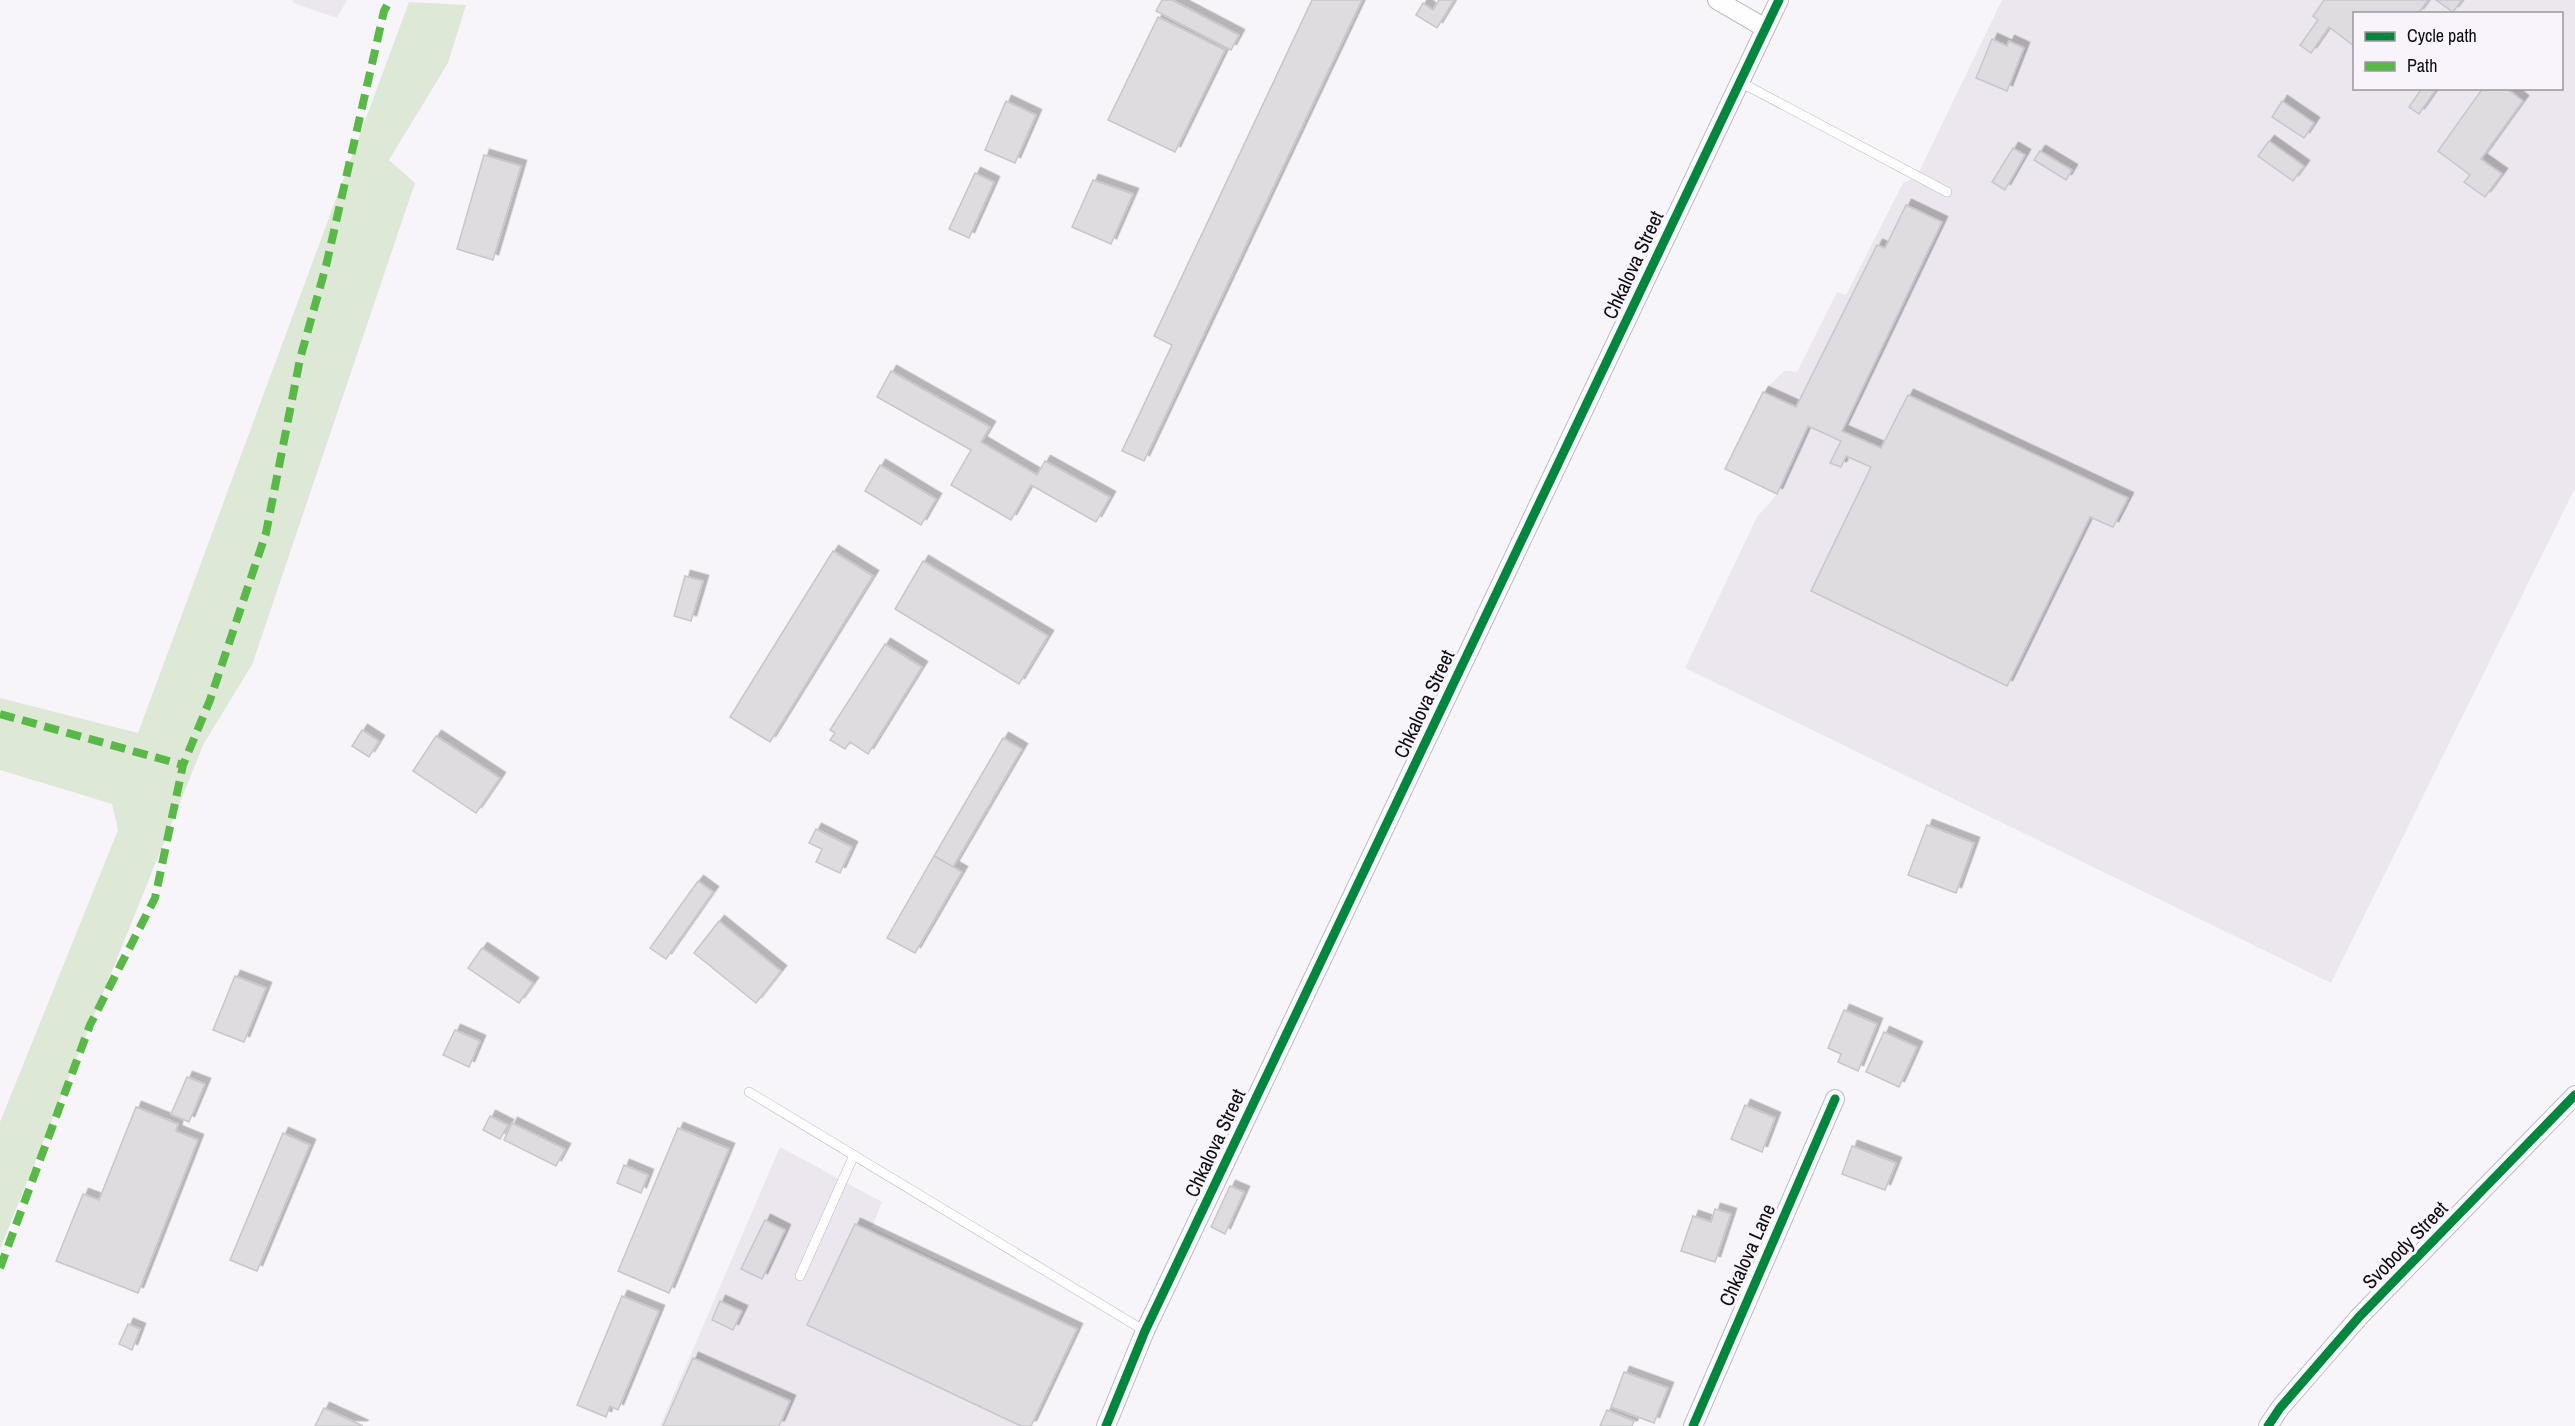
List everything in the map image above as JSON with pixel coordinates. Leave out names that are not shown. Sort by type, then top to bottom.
[{"type":"street","points":[[1717,0],[1766,28]]},
{"type":"street","name":"Chkalova Street","points":[[1106,1426],[1146,1331],[1779,0]]},
{"type":"street","name":"Svobody Street","points":[[2268,1426],[2280,1408],[2359,1317],[2575,1095]]},
{"type":"street","name":"Chkalova Lane","points":[[1693,1426],[1835,1099]]},
{"type":"lane","points":[[1740,82],[1947,192]]},
{"type":"lane","points":[[749,1092],[1146,1331]]},
{"type":"lane","points":[[800,1276],[854,1155]]},
{"type":"shaded area","points":[[292,0],[347,0],[337,18],[293,3]]},
{"type":"shaded area","points":[[2002,0],[2575,0],[2575,488],[2331,983],[1685,668],[1757,517],[1777,494],[1725,469],[1763,392],[1784,371],[1797,372],[1837,292],[1846,295],[1903,183],[1917,176]]},
{"type":"shaded area","points":[[780,1147],[882,1202],[872,1227],[1077,1329],[1032,1426],[660,1426]]},
{"type":"green space","points":[[409,2],[466,5],[448,63],[389,160],[415,183],[252,665],[204,743],[0,1249],[0,1122],[118,830],[112,804],[0,770],[0,698],[138,733]]},
{"type":"building","points":[[1162,0],[1172,0],[1239,35],[1231,50],[1156,11]]},
{"type":"building","points":[[1312,0],[1362,0],[1144,461],[1122,451],[1172,345],[1154,336]]},
{"type":"building","points":[[1439,0],[1454,0],[1437,28],[1416,15],[1423,3],[1433,10]]},
{"type":"building","points":[[2324,0],[2428,0],[2419,12],[2353,12],[2353,45],[2329,27],[2311,53],[2300,45],[2318,20],[2313,16]]},
{"type":"building","points":[[2436,0],[2462,0],[2453,12]]},
{"type":"building","points":[[1158,17],[1225,50],[1175,152],[1108,120]]},
{"type":"building","points":[[1992,39],[2007,46],[2009,41],[2024,48],[2007,91],[1976,78]]},
{"type":"building","points":[[2421,90],[2436,90],[2419,114],[2409,107]]},
{"type":"building","points":[[2482,90],[2509,90],[2523,101],[2481,159],[2502,174],[2485,197],[2464,182],[2470,175],[2438,151]]},
{"type":"building","points":[[1006,101],[1036,115],[1015,163],[985,150]]},
{"type":"building","points":[[2282,101],[2314,123],[2304,138],[2272,117]]},
{"type":"building","points":[[2269,141],[2304,166],[2293,181],[2258,156]]},
{"type":"building","points":[[2013,148],[2025,155],[2005,190],[1992,182]]},
{"type":"building","points":[[2040,151],[2072,170],[2066,180],[2034,160]]},
{"type":"building","points":[[484,155],[521,166],[493,260],[457,249]]},
{"type":"building","points":[[975,173],[994,182],[969,238],[949,229]]},
{"type":"building","points":[[1093,180],[1133,194],[1111,244],[1072,227]]},
{"type":"building","points":[[1906,205],[1942,222],[1842,431],[1881,448],[1908,395],[2128,498],[2113,527],[2090,517],[2007,686],[1811,591],[1871,467],[1846,456],[1841,467],[1830,463],[1841,441],[1808,426],[1777,494],[1725,469],[1763,392],[1796,407],[1877,245],[1885,248]]},
{"type":"building","points":[[891,371],[990,427],[981,442],[1037,475],[1045,461],[1110,497],[1096,522],[1031,485],[1011,520],[951,485],[971,450],[877,397]]},
{"type":"building","points":[[880,465],[936,499],[921,525],[865,491]]},
{"type":"building","points":[[833,551],[873,576],[770,742],[730,717]]},
{"type":"building","points":[[923,561],[1048,636],[1019,684],[895,609]]},
{"type":"building","points":[[685,576],[703,581],[691,621],[674,616]]},
{"type":"building","points":[[885,644],[922,667],[868,754],[850,742],[845,749],[830,740],[835,733],[830,730]]},
{"type":"building","points":[[362,730],[379,741],[369,757],[352,746]]},
{"type":"building","points":[[436,736],[500,778],[476,813],[413,771]]},
{"type":"building","points":[[1003,738],[1022,749],[953,867],[934,856]]},
{"type":"building","points":[[1927,825],[1974,843],[1956,893],[1908,875]]},
{"type":"building","points":[[816,829],[852,847],[840,873],[816,862],[822,849],[809,843]]},
{"type":"building","points":[[934,856],[962,872],[915,953],[887,938]]},
{"type":"building","points":[[698,881],[713,892],[666,959],[650,948]]},
{"type":"building","points":[[719,921],[781,971],[756,1003],[694,953]]},
{"type":"building","points":[[482,948],[533,983],[519,1003],[468,968]]},
{"type":"building","points":[[235,976],[266,988],[244,1042],[213,1030]]},
{"type":"building","points":[[1844,1010],[1877,1024],[1858,1071],[1838,1062],[1841,1054],[1828,1048]]},
{"type":"building","points":[[455,1030],[480,1041],[469,1067],[443,1055]]},
{"type":"building","points":[[1884,1032],[1917,1047],[1899,1087],[1866,1072]]},
{"type":"building","points":[[187,1077],[205,1084],[189,1122],[171,1114]]},
{"type":"building","points":[[1745,1105],[1775,1118],[1762,1152],[1731,1139]]},
{"type":"building","points":[[136,1107],[178,1124],[176,1131],[198,1140],[138,1293],[56,1261],[83,1194],[99,1200]]},
{"type":"building","points":[[490,1116],[508,1125],[500,1139],[483,1130]]},
{"type":"building","points":[[512,1123],[565,1149],[556,1166],[504,1140]]},
{"type":"building","points":[[678,1128],[729,1149],[669,1293],[618,1271]]},
{"type":"building","points":[[283,1133],[310,1145],[257,1271],[230,1260]]},
{"type":"building","points":[[1852,1146],[1896,1163],[1885,1190],[1842,1174]]},
{"type":"building","points":[[624,1165],[648,1175],[641,1193],[617,1183]]},
{"type":"building","points":[[1230,1186],[1244,1192],[1225,1234],[1211,1227]]},
{"type":"building","points":[[1715,1209],[1731,1214],[1715,1262],[1681,1251],[1693,1216],[1711,1222]]},
{"type":"building","points":[[765,1220],[785,1230],[762,1279],[741,1269]]},
{"type":"building","points":[[855,1224],[1077,1329],[1031,1426],[1021,1426],[807,1325]]},
{"type":"building","points":[[622,1296],[659,1311],[618,1410],[610,1406],[606,1417],[577,1405]]},
{"type":"building","points":[[720,1301],[742,1311],[733,1330],[712,1320]]},
{"type":"building","points":[[128,1324],[140,1329],[132,1350],[119,1344]]},
{"type":"building","points":[[693,1358],[790,1401],[779,1426],[663,1426]]},
{"type":"building","points":[[1624,1372],[1668,1388],[1654,1423],[1611,1407]]},
{"type":"building","points":[[324,1408],[363,1426],[315,1426]]},
{"type":"building","points":[[1607,1410],[1634,1421],[1632,1426],[1600,1426]]},
{"type":"marked path","points":[[0,1268],[90,1025],[155,898],[183,765],[210,700],[266,533],[300,359],[326,266],[384,11],[390,0]]},
{"type":"marked path","points":[[0,714],[183,765]]},
{"type":"cycle path","points":[[1106,1426],[1145,1331],[1779,0]]},
{"type":"cycle path","points":[[2268,1426],[2280,1408],[2359,1317],[2575,1095]]},
{"type":"cycle path","points":[[1693,1426],[1835,1099]]}]
